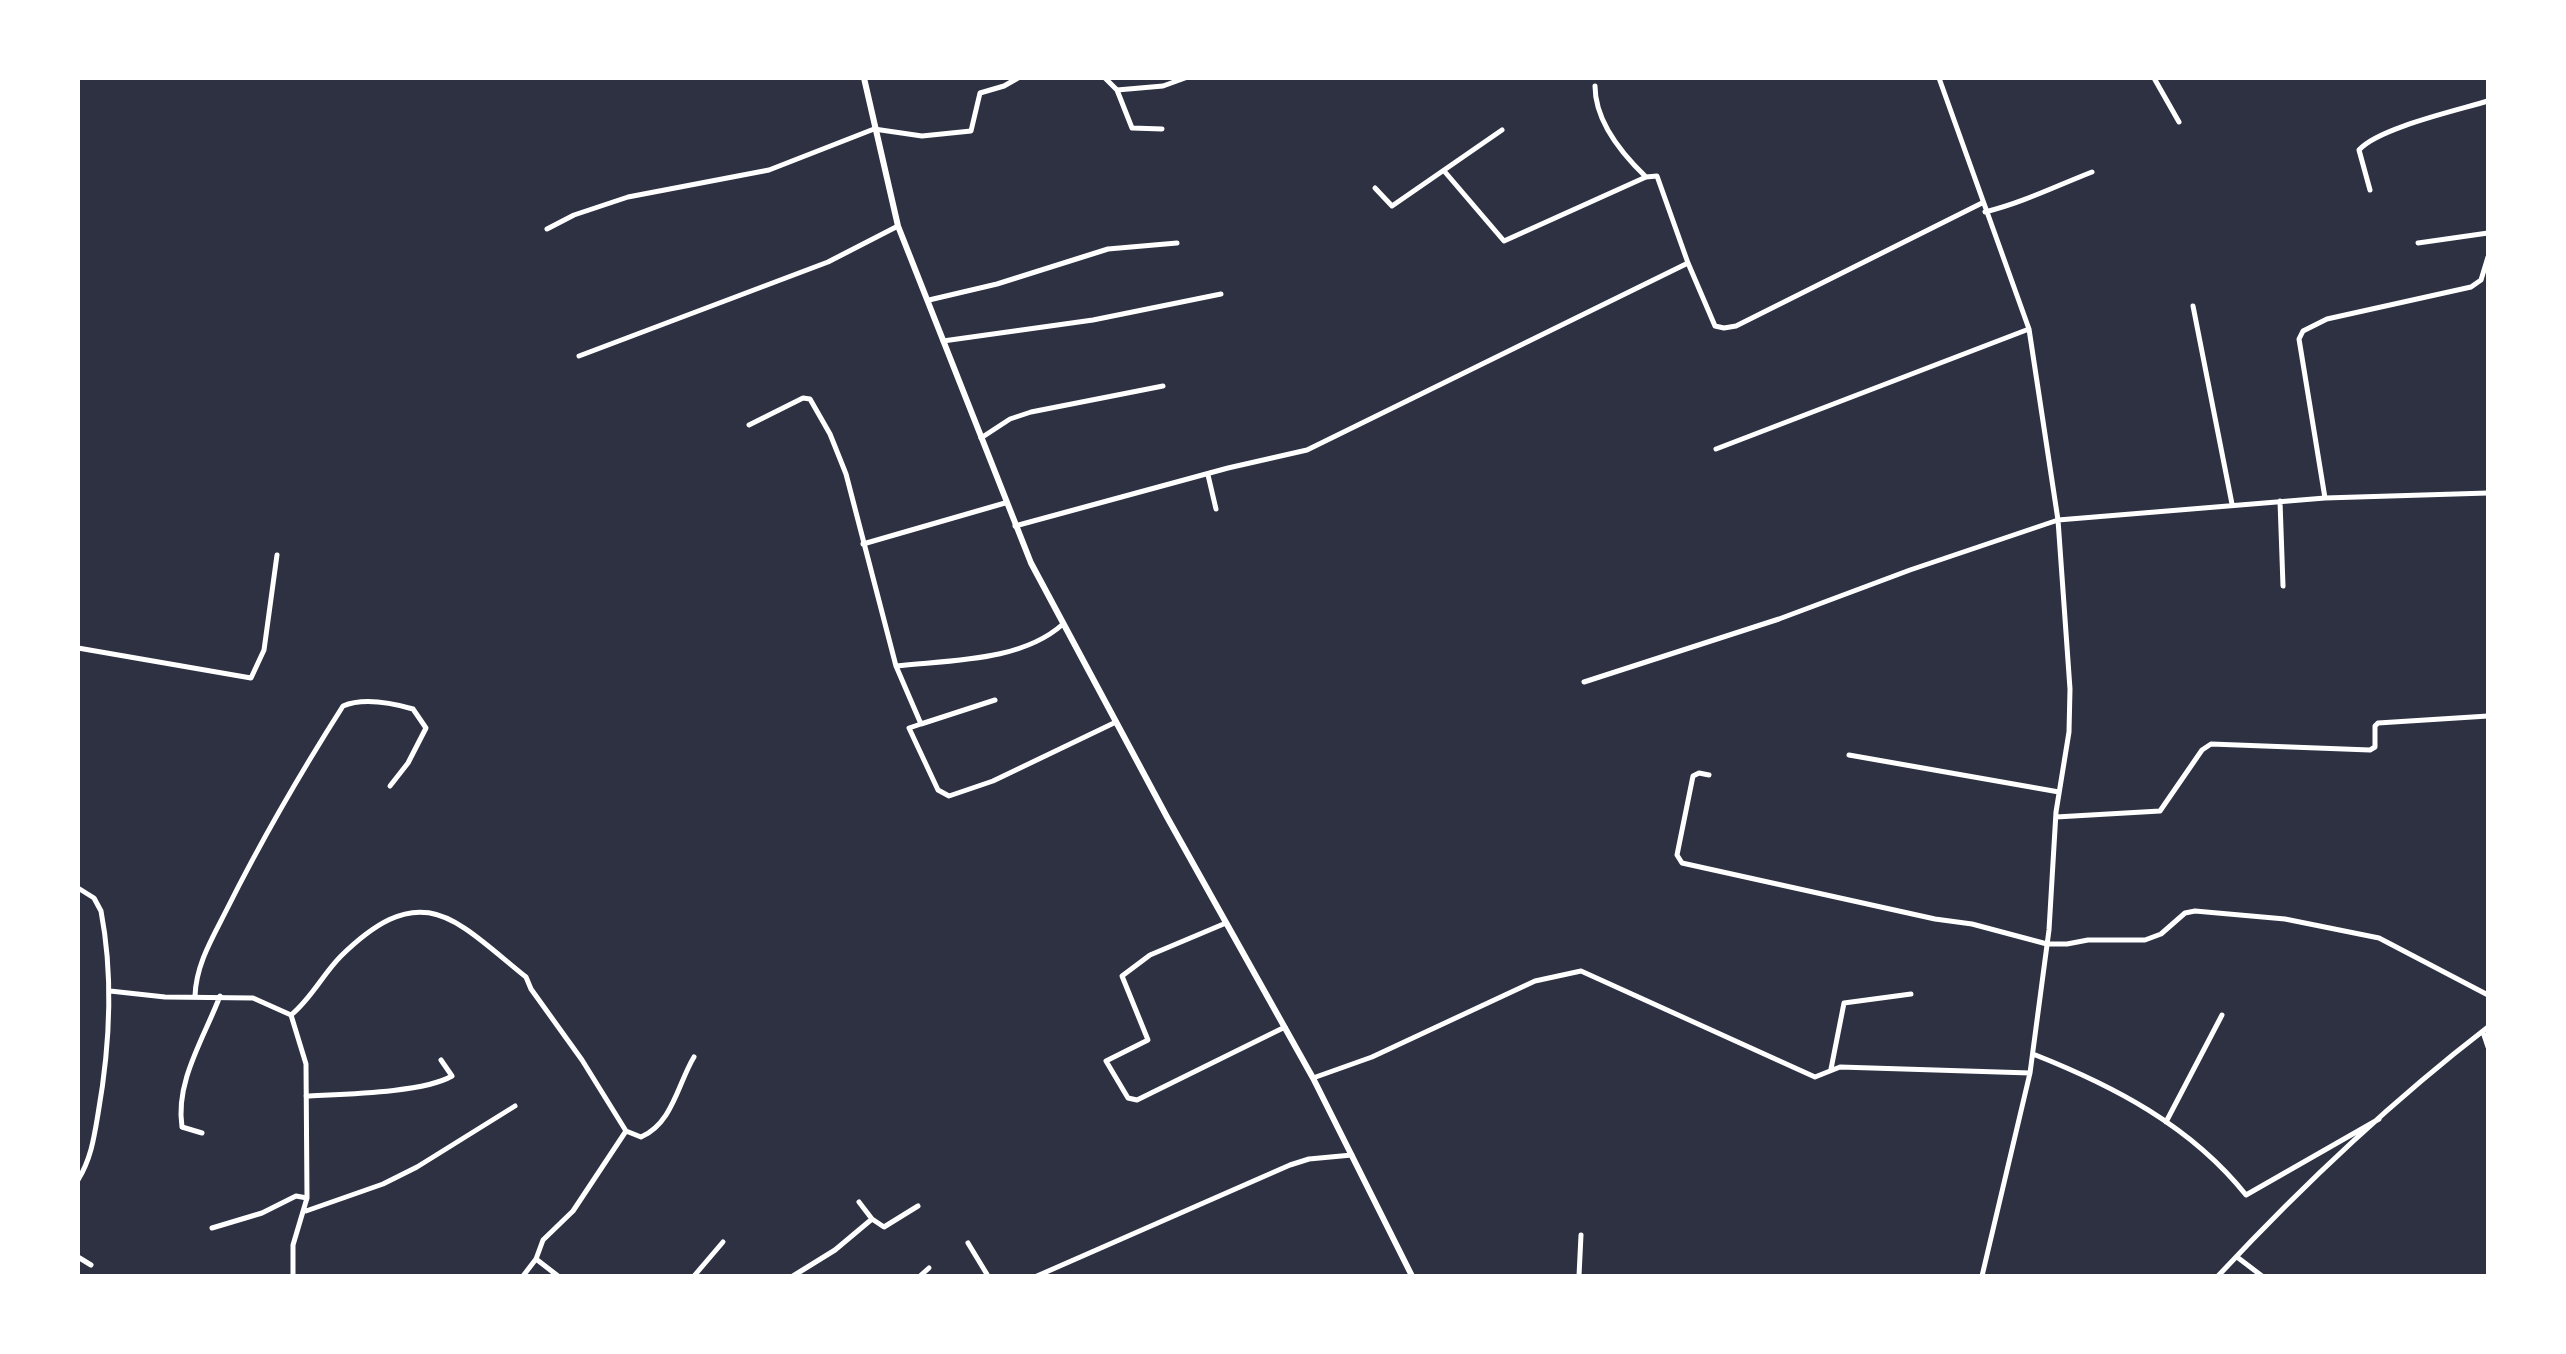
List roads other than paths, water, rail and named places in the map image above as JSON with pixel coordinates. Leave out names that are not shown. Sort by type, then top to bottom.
[{"type":"street","points":[[864,78],[898,226],[1015,526],[1063,624],[1313,1078],[1412,1276]]},
{"type":"street","points":[[547,230],[574,215],[628,197],[770,170],[874,129],[922,136],[971,131],[980,93],[1018,78]]},
{"type":"street","points":[[1105,78],[1118,90],[1132,128],[1162,128]]},
{"type":"street","points":[[1118,90],[1162,86],[1185,78]]},
{"type":"street","points":[[1939,78],[2030,329],[2058,520],[2070,689],[2048,944],[2030,1072],[1982,1276]]},
{"type":"street","points":[[2154,78],[2179,122]]},
{"type":"street","points":[[1594,86],[1601,116],[1630,162],[1646,177]]},
{"type":"street","points":[[2370,190],[2359,150],[2363,144],[2488,101]]},
{"type":"street","points":[[1375,188],[1392,206],[1502,130]]},
{"type":"street","points":[[1445,172],[1504,241],[1652,175],[1661,180],[1688,263],[1716,326],[1729,328],[1982,203]]},
{"type":"street","points":[[1985,212],[2018,204],[2060,182],[2092,172]]},
{"type":"street","points":[[579,356],[828,262],[898,226]]},
{"type":"street","points":[[2418,243],[2488,233]]},
{"type":"street","points":[[929,300],[1108,250],[1177,243]]},
{"type":"street","points":[[2325,498],[2299,339],[2303,330],[2328,319],[2471,287],[2480,280],[2488,257]]},
{"type":"street","points":[[1015,526],[1307,450],[1688,263]]},
{"type":"street","points":[[943,341],[1093,320],[1221,294]]},
{"type":"street","points":[[2193,306],[2232,504]]},
{"type":"street","points":[[1716,449],[2030,329]]},
{"type":"street","points":[[981,438],[1010,419],[1031,412],[1163,386]]},
{"type":"street","points":[[749,425],[800,399],[810,399],[840,457],[896,666],[922,724]]},
{"type":"street","points":[[1208,475],[1216,509]]},
{"type":"street","points":[[1584,682],[1779,619],[2058,520],[2325,498],[2488,493]]},
{"type":"street","points":[[2280,501],[2282,586]]},
{"type":"street","points":[[863,544],[1005,503]]},
{"type":"street","points":[[78,648],[251,678],[264,650],[276,555]]},
{"type":"street","points":[[896,666],[1007,651],[1048,638],[1063,624]]},
{"type":"street","points":[[995,700],[910,728],[938,790],[949,796],[993,780],[1116,722]]},
{"type":"street","points":[[195,996],[202,959],[244,874],[271,822],[343,706],[353,702],[394,703],[413,709],[426,728],[408,763],[390,786]]},
{"type":"street","points":[[2056,817],[2160,811],[2202,750],[2211,744],[2370,750],[2375,747],[2378,723],[2488,716]]},
{"type":"street","points":[[1848,755],[2059,792]]},
{"type":"street","points":[[1709,775],[1693,776],[1677,855],[1682,863],[1972,924],[2048,944],[2145,940],[2161,934],[2188,912],[2269,917],[2379,938],[2488,995]]},
{"type":"street","points":[[78,888],[94,898],[102,911],[110,990],[106,1070],[91,1153],[78,1180]]},
{"type":"street","points":[[290,1015],[355,944],[402,914],[429,911],[460,923],[526,977],[626,1131],[642,1137],[651,1132],[676,1100],[694,1057]]},
{"type":"street","points":[[1226,923],[1150,956],[1122,976],[1148,1040],[1106,1061],[1128,1098],[1137,1100],[1286,1027]]},
{"type":"street","points":[[1313,1078],[1372,1057],[1535,980],[1580,971],[1816,1076],[1840,1068],[2030,1072]]},
{"type":"street","points":[[110,990],[165,997],[264,1000],[290,1015],[306,1064],[307,1198],[293,1245],[293,1276]]},
{"type":"street","points":[[1830,1072],[1844,1004],[1911,994]]},
{"type":"street","points":[[202,1133],[182,1127],[179,1105],[220,996]]},
{"type":"street","points":[[2166,1122],[2222,1014]]},
{"type":"street","points":[[2486,1029],[2488,1047]]},
{"type":"street","points":[[2218,1276],[2379,1119],[2486,1029]]},
{"type":"street","points":[[2032,1053],[2119,1090],[2206,1151],[2246,1195],[2379,1119]]},
{"type":"street","points":[[306,1096],[438,1084],[452,1076],[441,1060]]},
{"type":"street","points":[[306,1211],[417,1168],[514,1106]]},
{"type":"street","points":[[522,1276],[536,1259],[543,1240],[574,1211],[626,1131]]},
{"type":"street","points":[[1037,1276],[1290,1165],[1352,1155]]},
{"type":"street","points":[[212,1228],[262,1214],[296,1196],[307,1198]]},
{"type":"street","points":[[859,1202],[872,1219],[884,1226],[890,1226],[918,1206]]},
{"type":"street","points":[[793,1276],[821,1261],[872,1219]]},
{"type":"street","points":[[1579,1276],[1580,1234]]},
{"type":"street","points":[[694,1276],[723,1242]]},
{"type":"street","points":[[968,1242],[988,1276]]},
{"type":"street","points":[[78,1257],[91,1265]]},
{"type":"street","points":[[2237,1257],[2262,1276]]},
{"type":"street","points":[[536,1259],[558,1276]]},
{"type":"street","points":[[920,1276],[929,1268]]}]
